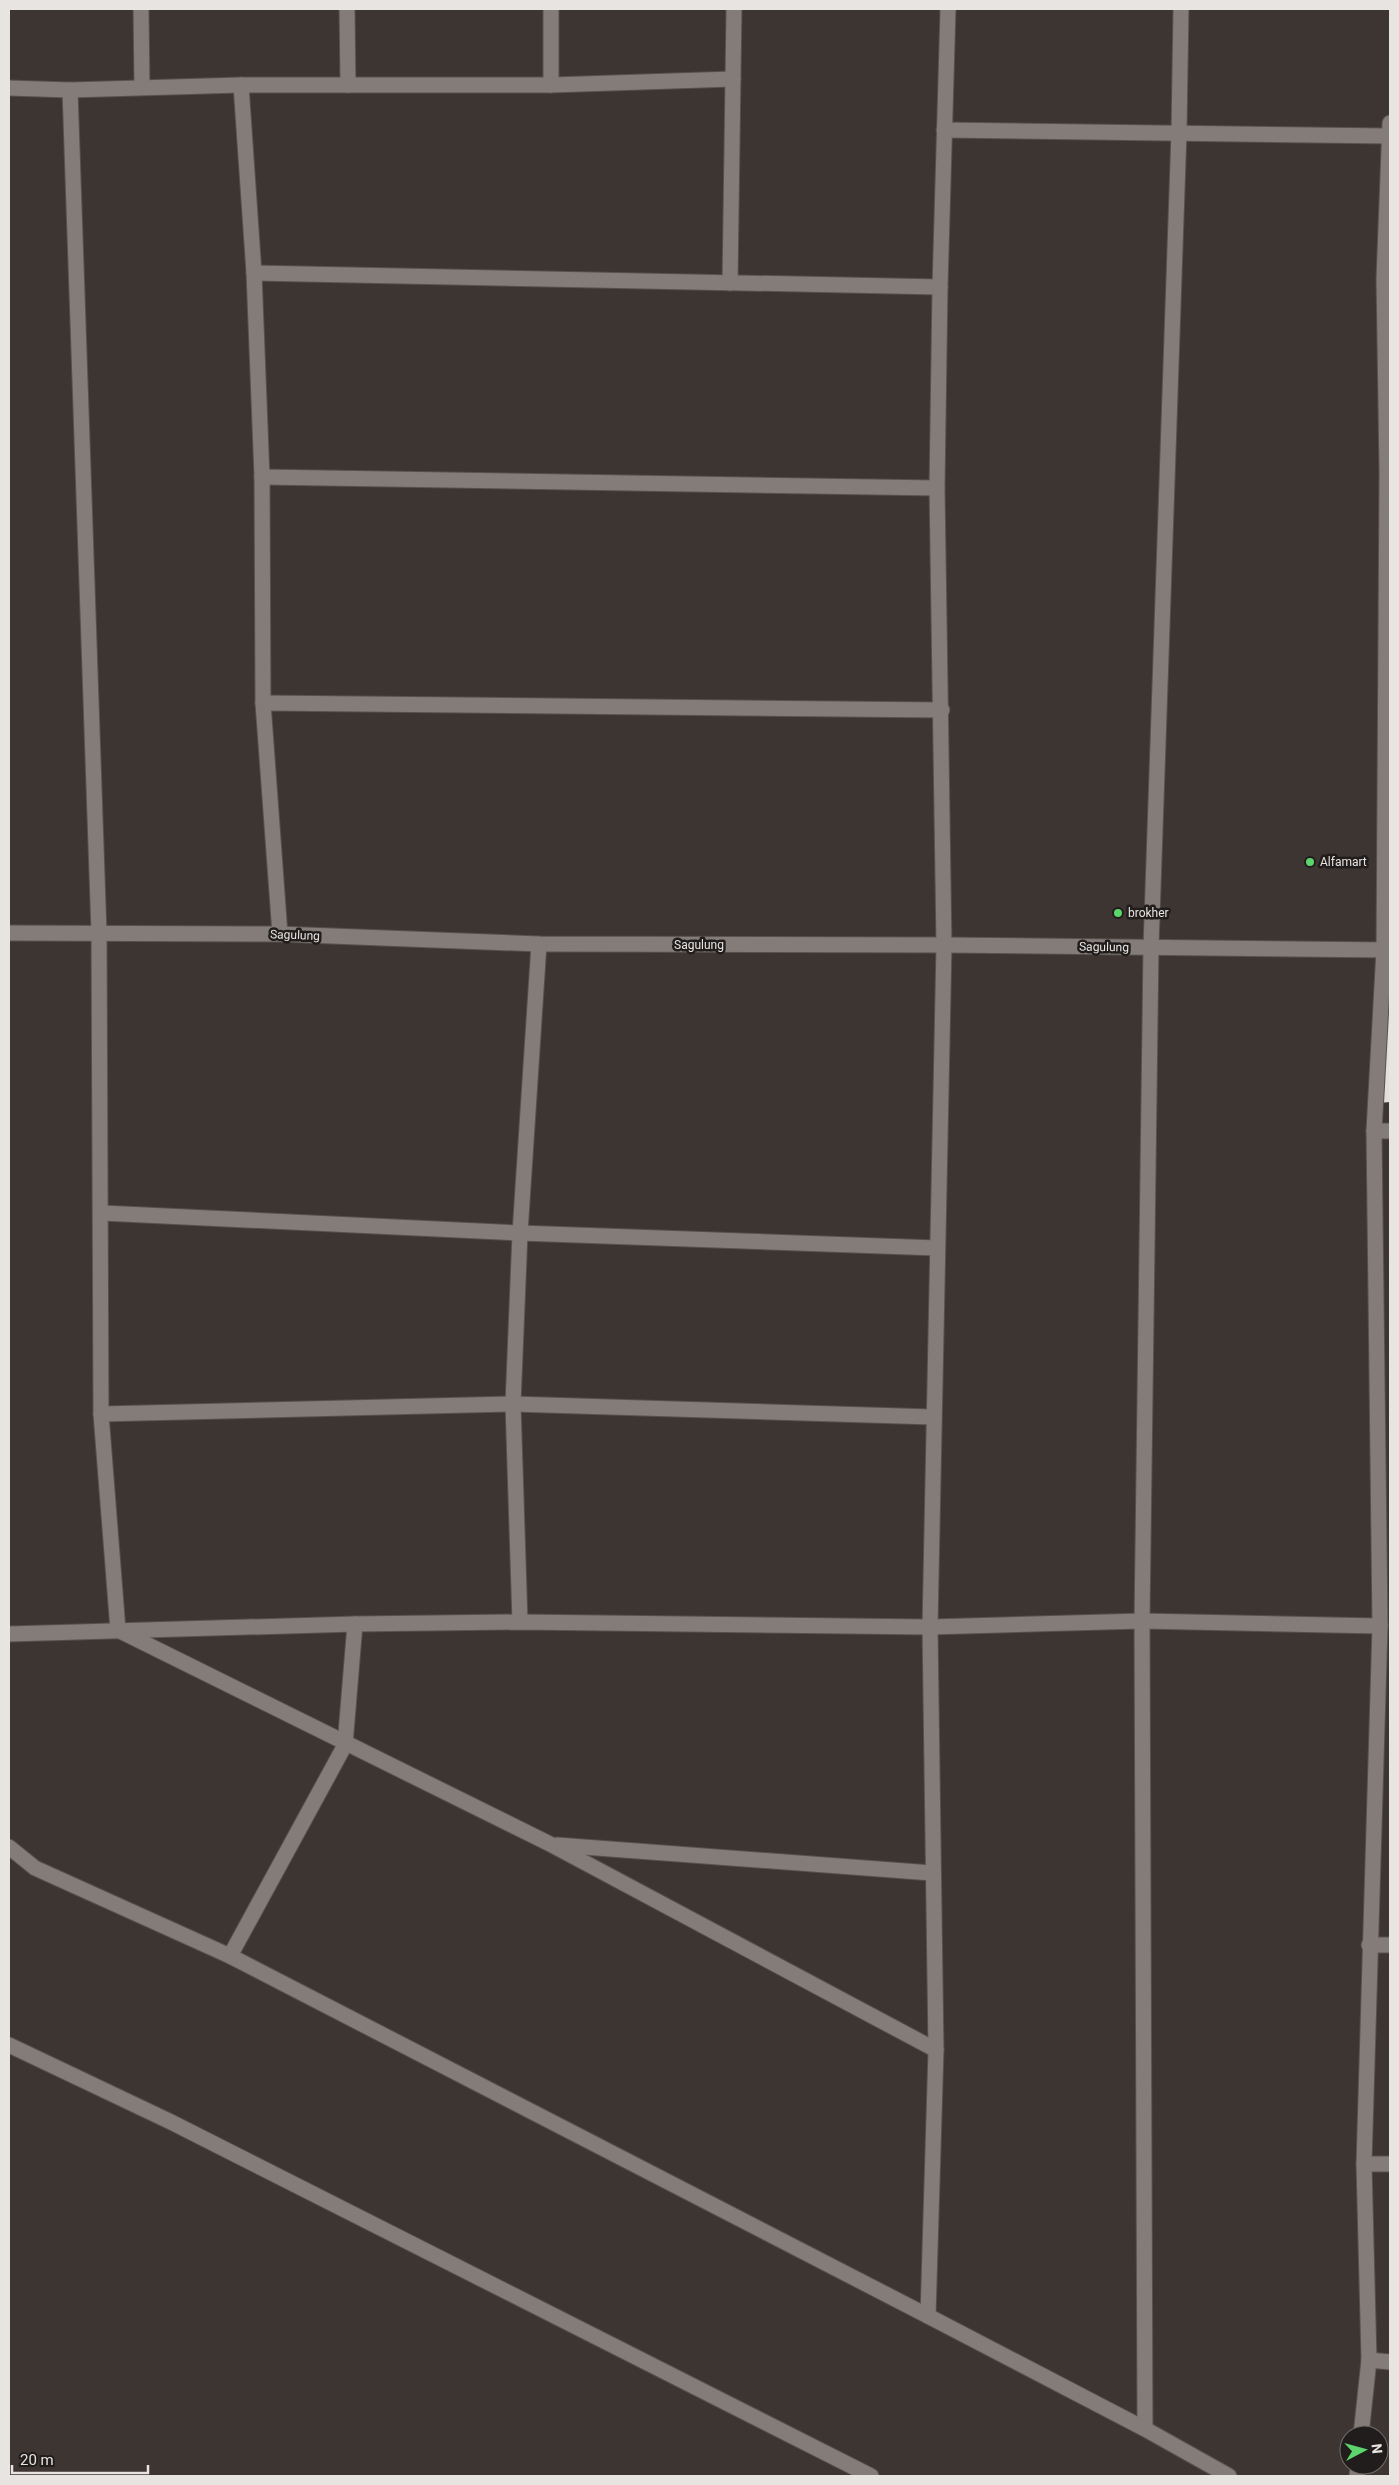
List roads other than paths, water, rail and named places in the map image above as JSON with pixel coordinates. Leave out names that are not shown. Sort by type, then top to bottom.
[{"type":"street","points":[[141,9],[142,86]]},
{"type":"street","points":[[347,9],[348,86]]},
{"type":"street","points":[[551,9],[552,86]]},
{"type":"street","points":[[730,283],[734,9]]},
{"type":"street","points":[[928,2316],[936,2050],[930,1627],[944,945],[942,710],[937,488],[940,287],[948,9]]},
{"type":"street","points":[[1145,2429],[1142,1621],[1151,947],[1180,132],[1180,9]]},
{"type":"street","points":[[9,88],[70,90],[241,84],[552,86],[733,79]]},
{"type":"street","points":[[241,84],[254,273],[262,477],[263,702],[280,934]]},
{"type":"street","points":[[70,90],[99,933],[102,1213],[101,1414],[118,1630]]},
{"type":"street","points":[[944,130],[1180,132],[1390,129],[1387,279],[1389,472],[1387,950],[1374,1131],[1384,1333],[1384,1531],[1380,1626],[1383,1750],[1369,1945],[1364,2164],[1369,2360],[1362,2425]]},
{"type":"street","points":[[254,273],[940,287]]},
{"type":"street","points":[[262,477],[937,488]]},
{"type":"street","points":[[263,702],[942,710]]},
{"type":"street","name":"Sagulung","points":[[9,933],[280,934],[539,944],[944,945],[1387,950]]},
{"type":"street","points":[[520,1622],[513,1404],[520,1233],[539,944]]},
{"type":"street","points":[[1374,1131],[1390,1131]]},
{"type":"street","points":[[102,1213],[520,1233],[938,1248]]},
{"type":"street","points":[[101,1414],[513,1404],[933,1416]]},
{"type":"street","points":[[9,1634],[355,1624],[520,1622],[930,1627],[1142,1621],[1380,1626]]},
{"type":"street","points":[[230,1956],[345,1745],[355,1624]]},
{"type":"street","points":[[118,1630],[345,1745],[550,1844],[936,2050]]},
{"type":"street","points":[[550,1844],[932,1873]]},
{"type":"street","points":[[9,1847],[35,1868],[230,1956],[928,2316],[1145,2429],[1229,2476]]},
{"type":"street","points":[[1369,1945],[1390,1946]]},
{"type":"street","points":[[9,2045],[171,2122],[871,2476]]},
{"type":"street","points":[[1364,2164],[1390,2164]]},
{"type":"street","points":[[1369,2360],[1390,2362]]},
{"type":"place","name":"Alfamart","points":[[1310,862]]},
{"type":"place","name":"brokher","points":[[1118,913]]}]
